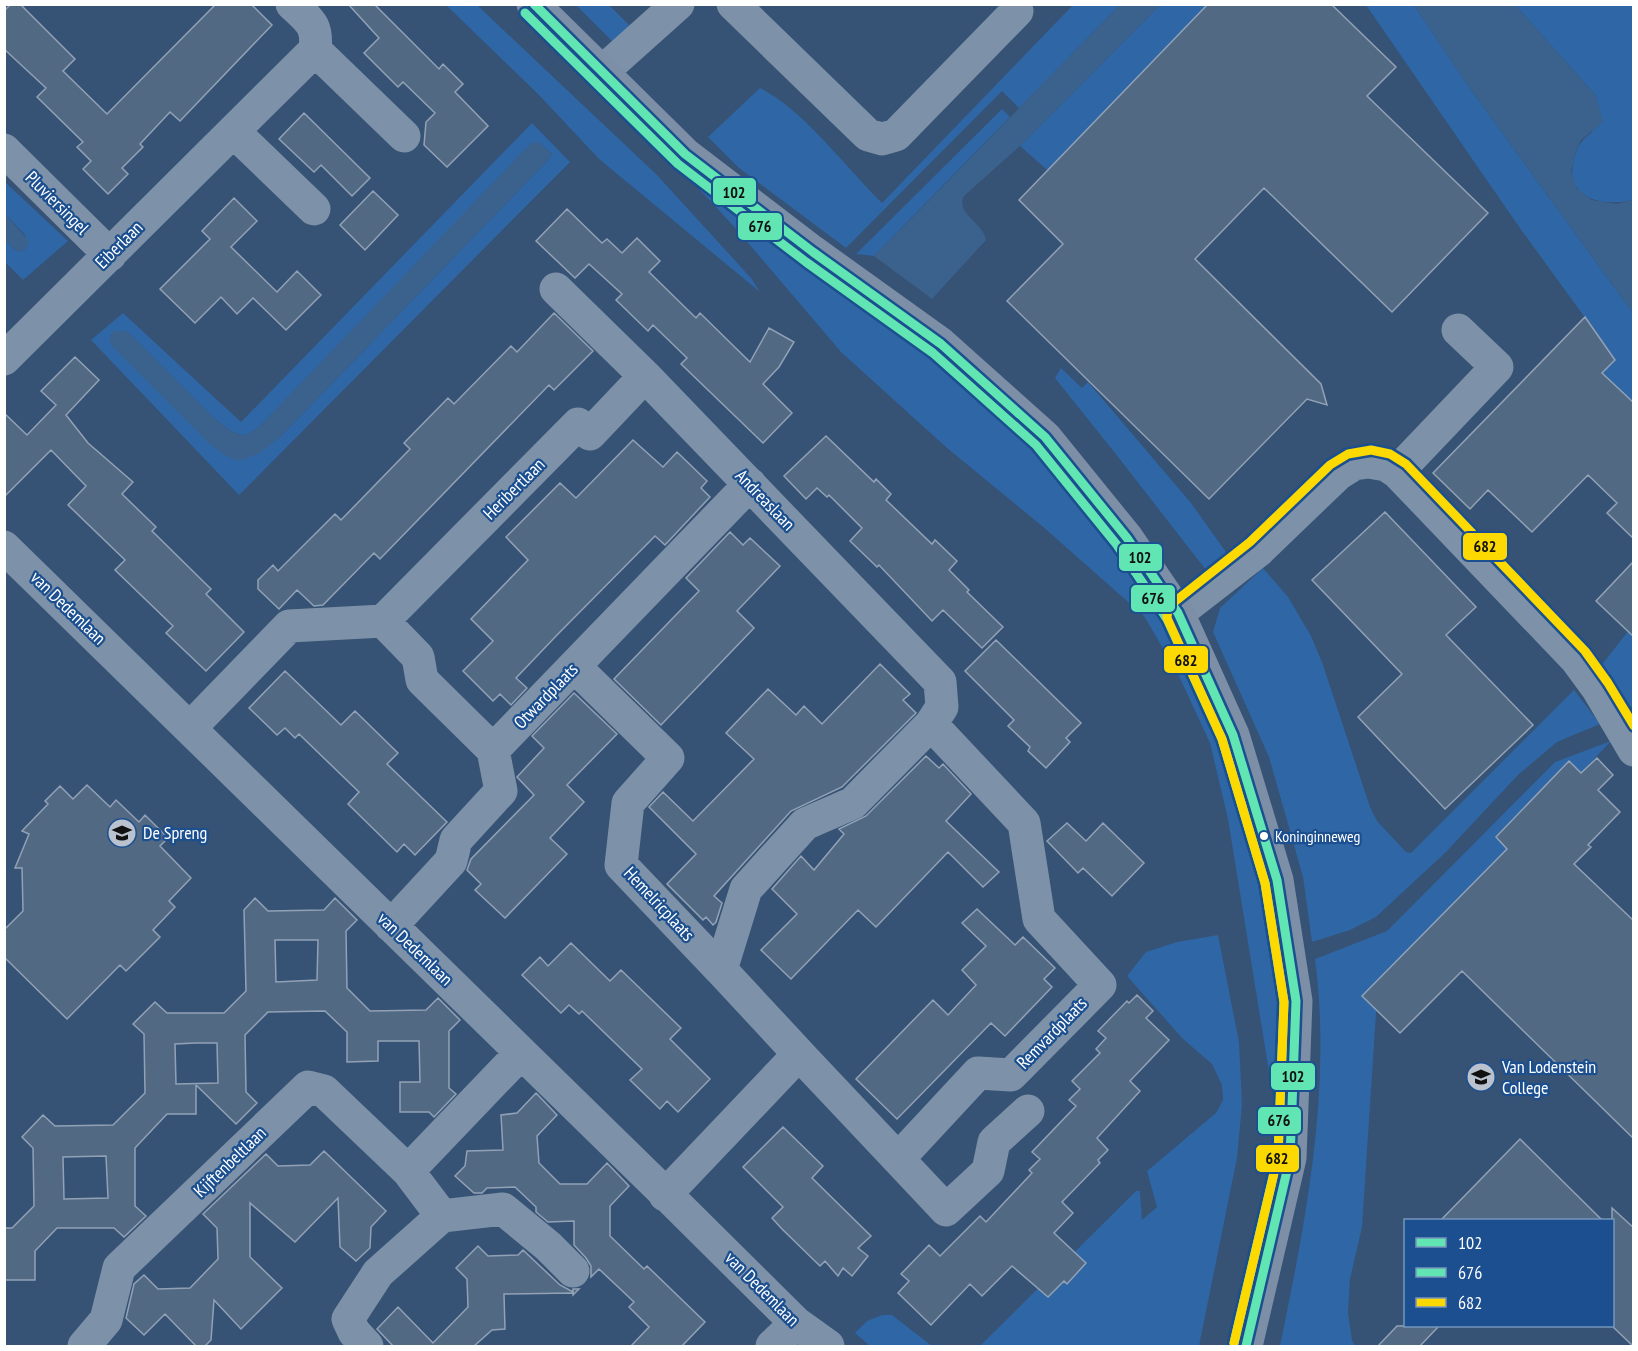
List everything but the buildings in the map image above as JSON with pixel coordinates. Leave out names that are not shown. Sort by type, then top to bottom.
[{"type":"main road","points":[[533,4],[685,154],[813,252],[941,344],[1045,437],[1127,538],[1178,613],[1233,735],[1277,880],[1296,1001],[1290,1158],[1246,1347]]},
{"type":"street","points":[[292,4],[310,21],[317,36],[315,50],[404,136]]},
{"type":"street","points":[[602,72],[678,4]]},
{"type":"street","points":[[733,4],[867,135],[882,139],[896,135],[1017,11]]},
{"type":"street","name":"Eiberlaan","points":[[4,359],[315,50]]},
{"type":"street","points":[[234,132],[312,211]]},
{"type":"street","name":"Pluviersingel","points":[[4,150],[110,255]]},
{"type":"street","name":"Andreaslaan","points":[[556,289],[645,376],[940,682],[942,707],[931,724]]},
{"type":"street","points":[[1397,472],[1497,367],[1458,330]]},
{"type":"street","name":"Heribertlaan","points":[[383,621],[578,424],[590,434],[645,376]]},
{"type":"street","points":[[1178,613],[1258,551],[1338,474],[1354,464],[1370,462],[1386,465],[1397,472],[1576,659],[1598,689],[1634,750]]},
{"type":"street","name":"Otwardplaats","points":[[493,750],[750,484]]},
{"type":"street","name":"van Dedemlaan","points":[[8,557],[190,728],[796,1323],[828,1347]]},
{"type":"street","points":[[190,728],[289,626],[383,621],[418,657],[422,680],[493,750],[501,791],[456,840],[451,861],[391,926]]},
{"type":"street","name":"Hemelricplaats","points":[[574,666],[668,758],[628,803],[621,865],[800,1054]]},
{"type":"street","points":[[721,970],[746,889],[805,824],[853,803],[931,724]]},
{"type":"street","name":"Remvardplaats","points":[[898,1159],[978,1073],[1011,1076],[1100,985],[1039,919],[1024,823],[931,724]]},
{"type":"street","points":[[408,1171],[521,1053]]},
{"type":"street","points":[[665,1195],[800,1054],[946,1210],[988,1171],[994,1142],[1028,1111]]},
{"type":"street","name":"Kijftenbeltlaan","points":[[84,1347],[106,1320],[120,1268],[308,1087],[324,1091],[408,1171],[442,1216]]},
{"type":"street","points":[[367,1347],[354,1332],[348,1319],[378,1273],[442,1216],[503,1209],[548,1246],[573,1271]]},
{"type":"street","points":[[772,1347],[796,1323]]},
{"type":"shaded area","points":[[446,5],[477,5],[657,175],[751,278],[760,292],[599,159],[539,95]]},
{"type":"shaded area","points":[[576,5],[609,5],[630,26],[615,44]]},
{"type":"shaded area","points":[[1073,5],[1120,5],[1019,108],[1002,91],[846,248],[739,168],[708,137],[760,88],[793,110],[882,203]]},
{"type":"shaded area","points":[[1120,5],[1160,5],[1020,146],[964,196],[963,208],[980,228],[986,240],[932,299],[874,256],[936,193]]},
{"type":"shaded area","points":[[1160,5],[1218,5],[1054,176],[1020,146]]},
{"type":"shaded area","points":[[1366,5],[1414,5],[1467,84],[1633,313],[1633,403],[1603,373],[1615,359],[1517,224]]},
{"type":"shaded area","points":[[1414,5],[1515,5],[1596,96],[1603,122],[1581,140],[1571,171],[1577,189],[1592,200],[1616,204],[1633,200],[1633,313],[1467,84]]},
{"type":"shaded area","points":[[1515,5],[1633,5],[1633,200],[1599,201],[1588,197],[1574,183],[1572,173],[1574,159],[1580,144],[1592,132],[1596,96]]},
{"type":"shaded area","points":[[1002,109],[1010,117],[874,256],[856,254]]},
{"type":"shaded area","points":[[532,123],[570,162],[239,495],[91,340],[123,313],[241,422]],"holes":[[[539,143],[552,154],[280,437],[208,442],[216,420],[232,432],[245,436],[258,428]]]},
{"type":"shaded area","points":[[532,142],[539,143],[552,154],[548,160],[280,437],[260,453],[238,461],[224,455],[208,442],[113,347],[109,339],[114,331],[127,331],[216,420],[232,432],[245,436],[258,428]]},
{"type":"shaded area","points":[[666,147],[710,194],[942,361],[1053,464],[1139,576],[1205,697],[1253,833],[1281,993],[1280,1112],[1271,1084],[1228,819],[1210,743],[1178,674],[1144,616],[1042,526],[947,448],[841,352],[738,231],[663,150]]},
{"type":"shaded area","points":[[4,181],[68,241],[23,280],[5,262],[5,240],[21,252],[27,247],[25,235],[5,214]]},
{"type":"shaded area","points":[[5,214],[29,241],[27,247],[21,252],[5,240]]},
{"type":"shaded area","points":[[1061,368],[1082,388],[1088,382],[1191,503],[1231,559],[1213,570],[1206,570],[1055,378]]},
{"type":"shaded area","points":[[1263,568],[1288,597],[1311,636],[1322,662],[1370,807],[1377,821],[1406,852],[1411,853],[1574,690],[1600,724],[1557,742],[1518,775],[1446,852],[1376,917],[1350,930],[1312,942],[1303,877],[1269,757],[1213,632],[1220,608]]},
{"type":"shaded area","points":[[1633,625],[1634,704],[1630,708],[1600,667]]},
{"type":"shaded area","points":[[1611,741],[1498,862],[1378,983],[1362,1227],[1350,1279],[1348,1313],[1355,1346],[1280,1346],[1299,1250],[1314,1154],[1320,1057],[1315,959],[1387,931],[1555,762]]},
{"type":"shaded area","points":[[1218,935],[1239,1042],[1242,1105],[1237,1158],[1199,1346],[980,1346],[1136,1191],[1140,1191],[1142,1220],[1157,1207],[1147,1171],[1216,1113],[1223,1100],[1222,1085],[1212,1064],[1183,1039],[1127,976],[1146,952],[1177,942]]},
{"type":"shaded area","points":[[882,1315],[892,1315],[932,1346],[870,1346],[855,1333],[867,1321]]},
{"type":"transit line","name":"102","points":[[534,4],[685,154],[813,252],[941,344],[1045,437],[1127,538],[1178,613],[1233,735],[1277,880],[1296,1001],[1290,1158],[1246,1346]]},
{"type":"transit line","name":"676","points":[[525,13],[678,164],[806,262],[933,353],[1036,445],[1117,545],[1167,619],[1222,739],[1265,883],[1284,1002],[1278,1156],[1234,1343]]},
{"type":"transit line","name":"682","points":[[1234,1343],[1278,1156],[1284,1002],[1265,883],[1222,739],[1167,618],[1168,607],[1250,542],[1330,465],[1348,454],[1371,450],[1390,454],[1406,464],[1585,651],[1634,726]]},
{"type":"place","name":"De Spreng","points":[[122,833]]},
{"type":"place","name":"Koninginneweg","points":[[1264,836]]},
{"type":"place","name":"Van Lodenstein College","points":[[1481,1077]]}]
